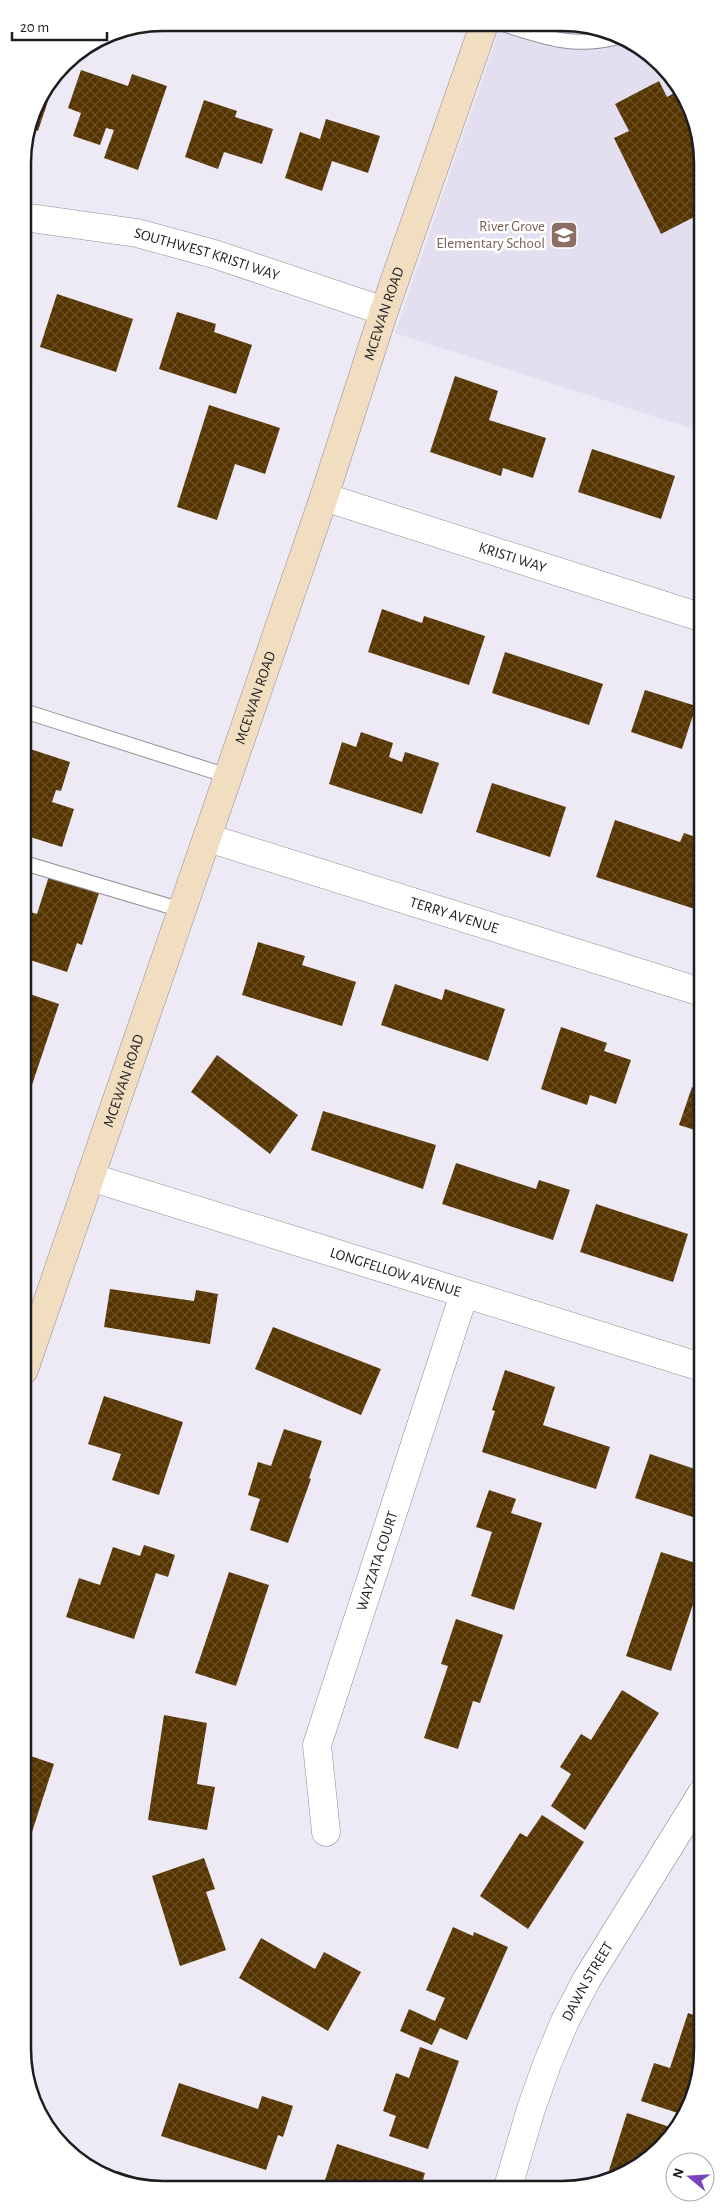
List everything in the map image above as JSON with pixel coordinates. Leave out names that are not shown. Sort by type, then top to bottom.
[{"type":"street","name":"MCEWAN ROAD","points":[[31,1348],[324,497],[384,311],[482,31]]},
{"type":"street","name":"SOUTHWEST KRISTI WAY","points":[[32,218],[137,233],[214,254],[384,311]]},
{"type":"street","name":"KRISTI WAY","points":[[324,497],[694,615]]},
{"type":"street","name":"TERRY AVENUE","points":[[208,838],[694,990]]},
{"type":"street","name":"LONGFELLOW AVENUE","points":[[90,1177],[693,1365]]},
{"type":"street","name":"WAYZATA COURT","points":[[326,1832],[317,1745],[464,1294]]},
{"type":"street","name":"DAWN STREET","points":[[510,2181],[531,2109],[547,2064],[566,2020],[587,1979],[693,1807]]},
{"type":"lane","points":[[527,31],[555,39],[593,44],[608,40]]},
{"type":"lane","points":[[593,44],[595,36]]},
{"type":"lane","points":[[32,713],[228,776]]},
{"type":"lane","points":[[32,865],[182,910]]},
{"type":"shaded area","name":"River Grove Elementary School","points":[[499,31],[561,31],[596,36],[628,49],[655,70],[666,83],[684,113],[693,146],[694,429],[395,333]]},
{"type":"building","points":[[81,70],[128,86],[132,74],[167,86],[138,170],[104,158],[114,130],[106,128],[100,145],[73,136],[81,113],[68,108]]},
{"type":"building","points":[[659,81],[667,97],[673,94],[684,113],[693,146],[694,217],[661,234],[614,138],[629,131],[615,104]]},
{"type":"building","points":[[50,96],[38,131],[36,130],[38,121]]},
{"type":"building","points":[[204,100],[237,111],[235,117],[273,129],[262,164],[224,152],[218,169],[185,157]]},
{"type":"building","points":[[326,119],[380,136],[368,173],[332,161],[322,191],[285,178],[300,132],[320,139]]},
{"type":"building","points":[[57,294],[133,319],[116,372],[40,347]]},
{"type":"building","points":[[177,312],[216,324],[214,332],[252,345],[236,394],[159,369]]},
{"type":"building","points":[[455,376],[498,391],[489,420],[546,438],[533,478],[503,468],[501,476],[430,452]]},
{"type":"building","points":[[209,405],[280,428],[265,474],[235,464],[217,520],[177,507]]},
{"type":"building","points":[[592,449],[675,476],[661,519],[578,492]]},
{"type":"building","points":[[382,609],[422,623],[424,616],[485,636],[469,685],[368,652]]},
{"type":"building","points":[[505,652],[603,684],[589,725],[492,693]]},
{"type":"building","points":[[645,690],[694,705],[694,713],[682,749],[631,732]]},
{"type":"building","points":[[361,732],[393,743],[389,757],[402,762],[405,752],[439,763],[422,814],[329,784],[342,742],[356,747]]},
{"type":"building","points":[[32,750],[70,762],[61,791],[56,790],[52,802],[74,809],[62,847],[32,837]]},
{"type":"building","points":[[492,783],[566,807],[550,857],[476,832]]},
{"type":"building","points":[[615,820],[680,842],[684,833],[694,836],[694,909],[596,877]]},
{"type":"building","points":[[49,876],[99,893],[82,945],[77,943],[67,972],[32,960],[32,912],[37,914]]},
{"type":"building","points":[[258,942],[305,956],[302,965],[356,982],[342,1026],[242,995]]},
{"type":"building","points":[[395,984],[442,1000],[445,989],[505,1009],[488,1061],[381,1025]]},
{"type":"building","points":[[32,995],[59,1004],[32,1085]]},
{"type":"building","points":[[561,1027],[607,1043],[604,1051],[631,1060],[616,1104],[590,1095],[587,1105],[541,1089]]},
{"type":"building","points":[[217,1055],[298,1115],[270,1154],[191,1092]]},
{"type":"building","points":[[692,1087],[694,1088],[693,1130],[679,1125]]},
{"type":"building","points":[[323,1111],[436,1145],[423,1189],[311,1150]]},
{"type":"building","points":[[456,1163],[536,1189],[539,1180],[570,1190],[553,1240],[442,1204]]},
{"type":"building","points":[[596,1204],[688,1234],[673,1282],[580,1252]]},
{"type":"building","points":[[110,1289],[194,1301],[196,1290],[218,1294],[210,1344],[104,1327]]},
{"type":"building","points":[[273,1327],[381,1369],[361,1415],[255,1369]]},
{"type":"building","points":[[505,1370],[555,1387],[543,1425],[610,1447],[596,1489],[482,1452],[495,1411],[492,1410]]},
{"type":"building","points":[[104,1396],[183,1422],[159,1495],[112,1480],[121,1454],[88,1444]]},
{"type":"building","points":[[284,1429],[322,1441],[309,1478],[311,1479],[288,1543],[250,1530],[260,1499],[248,1495],[258,1462],[271,1466]]},
{"type":"building","points":[[650,1454],[693,1468],[693,1517],[635,1498]]},
{"type":"building","points":[[489,1490],[516,1499],[511,1513],[542,1523],[514,1610],[471,1596],[492,1532],[476,1527]]},
{"type":"building","points":[[144,1545],[175,1555],[168,1577],[156,1573],[134,1639],[66,1617],[79,1578],[100,1585],[113,1547],[140,1556]]},
{"type":"building","points":[[661,1552],[693,1562],[693,1604],[671,1671],[626,1656]]},
{"type":"building","points":[[229,1572],[269,1585],[236,1686],[195,1673]]},
{"type":"building","points":[[456,1619],[503,1635],[480,1703],[473,1701],[458,1749],[424,1738],[448,1666],[441,1664]]},
{"type":"building","points":[[622,1690],[659,1713],[585,1830],[551,1806],[571,1774],[560,1767],[581,1734],[591,1740]]},
{"type":"building","points":[[164,1715],[207,1723],[197,1784],[215,1787],[207,1830],[148,1820]]},
{"type":"building","points":[[31,1756],[54,1764],[31,1832]]},
{"type":"building","points":[[542,1815],[584,1842],[528,1929],[480,1896],[520,1833],[527,1837]]},
{"type":"building","points":[[204,1858],[215,1889],[206,1892],[226,1950],[180,1966],[152,1876]]},
{"type":"building","points":[[453,1927],[473,1936],[474,1932],[508,1947],[467,2040],[440,2028],[432,2045],[400,2031],[409,2009],[435,2021],[445,1998],[426,1990]]},
{"type":"building","points":[[261,1938],[315,1969],[324,1952],[361,1972],[328,2031],[239,1978]]},
{"type":"building","points":[[688,2013],[693,2015],[693,2066],[684,2099],[677,2113],[641,2101],[654,2063],[670,2068]]},
{"type":"building","points":[[420,2047],[459,2061],[428,2149],[389,2136],[396,2116],[383,2111],[396,2073],[409,2078]]},
{"type":"building","points":[[179,2083],[258,2109],[262,2096],[293,2106],[283,2137],[278,2135],[266,2170],[161,2136]]},
{"type":"building","points":[[627,2113],[668,2126],[661,2136],[642,2153],[628,2163],[608,2172]]},
{"type":"building","points":[[337,2144],[425,2173],[423,2181],[325,2180]]},
{"type":"building","points":[[117,2171],[139,2178],[121,2174]]},
{"type":"place","name":"River Grove Elementary School","points":[[564,235]]}]
